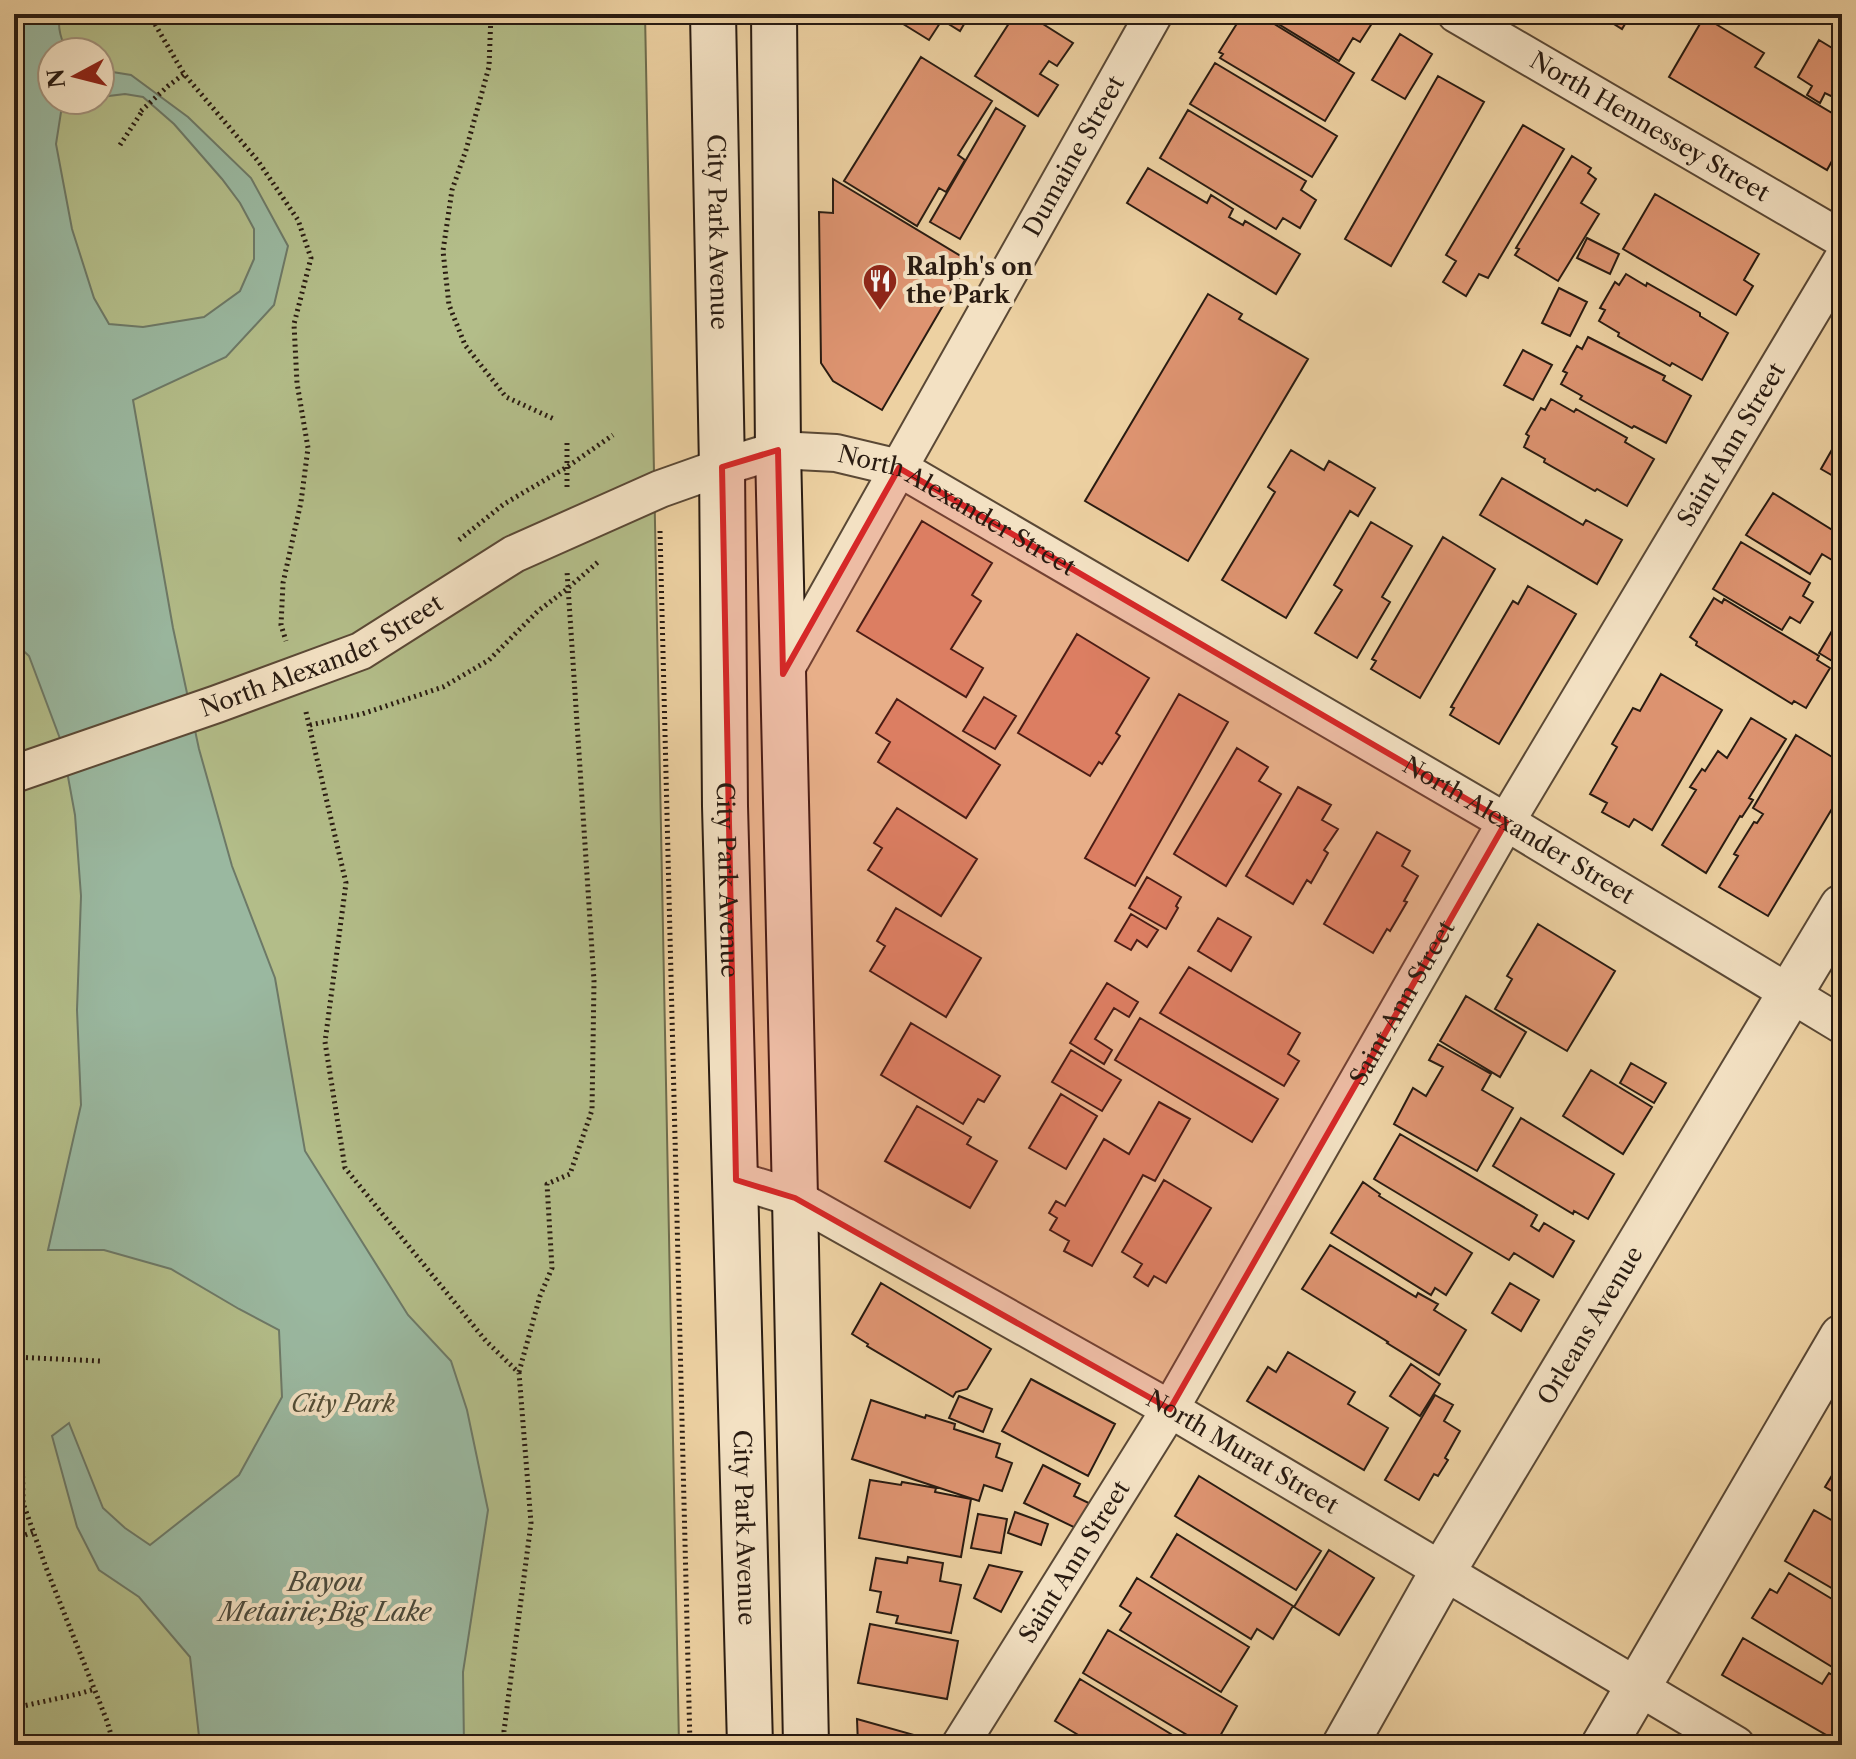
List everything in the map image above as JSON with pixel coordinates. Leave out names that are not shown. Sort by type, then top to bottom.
[{"type":"main road","name":"City Park Avenue","points":[[713,14],[725,806],[750,1745]]},
{"type":"main road","points":[[774,14],[778,450],[806,1745]]},
{"type":"main road","name":"Orleans Avenue","points":[[1345,1745],[1443,1571],[1842,907]]},
{"type":"main road","points":[[1604,1745],[1842,1337]]},
{"type":"street","name":"Dumaine Street","points":[[783,674],[1154,14]]},
{"type":"street","name":"North Hennessey Street","points":[[1456,14],[1842,239]]},
{"type":"street","name":"Saint Ann Street","points":[[960,1745],[1170,1409],[1506,822],[1842,260]]},
{"type":"street","name":"North Alexander Street","points":[[24,771],[361,651],[514,554],[660,489],[778,450],[836,453],[899,468],[1506,822],[1842,1025]]},
{"type":"street","name":"North Murat Street","points":[[736,1180],[795,1198],[1170,1409],[1736,1745]]},
{"type":"path","points":[[149,14],[184,74],[258,161],[298,220],[311,258],[294,324],[297,383],[308,448],[301,502],[283,583],[281,625],[287,643],[299,638]]},
{"type":"path","points":[[491,14],[489,67],[452,190],[443,251],[449,305],[465,345],[506,397],[554,419]]},
{"type":"path","points":[[120,145],[142,110],[184,74]]},
{"type":"path","points":[[453,544],[504,504],[567,467],[613,435]]},
{"type":"path","points":[[505,1745],[504,1731],[531,1523],[519,1373],[540,1296],[552,1268],[547,1184],[570,1174],[592,1110],[594,981],[567,589],[567,443]]},
{"type":"path","points":[[660,523],[690,1745]]},
{"type":"path","points":[[310,725],[362,714],[443,687],[489,660],[538,611],[600,560]]},
{"type":"path","points":[[295,675],[310,725],[346,883],[325,1042],[345,1168],[486,1341],[519,1373]]},
{"type":"path","points":[[14,836],[22,833]]},
{"type":"path","points":[[14,1357],[100,1361]]},
{"type":"path","points":[[14,1393],[22,1435],[23,1503],[114,1745]]},
{"type":"path","points":[[14,1539],[33,1532]]},
{"type":"path","points":[[14,1708],[95,1689]]},
{"type":"highlighted area","points":[[778,450],[783,674],[899,468],[1506,822],[1170,1409],[795,1198],[736,1180],[722,467]]},
{"type":"green space","name":"City Park","points":[[14,14],[645,14],[679,1745],[14,1745]]},
{"type":"water","name":"Bayou Metairie;Big Lake","points":[[14,14],[60,14],[61,36],[36,36],[36,116],[60,116],[56,144],[72,229],[94,298],[109,324],[143,327],[204,317],[240,291],[254,259],[254,229],[240,203],[174,124],[143,97],[116,95],[116,73],[131,75],[188,117],[251,178],[288,246],[274,305],[226,357],[133,400],[173,628],[199,749],[232,866],[275,978],[305,1151],[408,1315],[451,1361],[467,1410],[488,1510],[463,1672],[464,1745],[200,1745],[190,1657],[139,1597],[99,1570],[77,1527],[52,1436],[69,1423],[103,1508],[150,1545],[239,1475],[282,1397],[279,1330],[171,1269],[104,1250],[48,1250],[81,1105],[77,1010],[81,896],[75,815],[62,744],[29,656],[14,642]]},
{"type":"building","points":[[887,14],[970,14],[960,31],[942,20],[929,40]]},
{"type":"building","points":[[1015,14],[1027,14],[1073,43],[1057,66],[1049,61],[1040,74],[1058,85],[1038,116],[975,76]]},
{"type":"building","points":[[1243,14],[1258,14],[1354,73],[1325,121],[1220,58],[1223,54],[1219,52]]},
{"type":"building","points":[[1262,14],[1371,14],[1376,17],[1360,42],[1353,38],[1339,61]]},
{"type":"building","points":[[1598,14],[1631,14],[1622,29]]},
{"type":"building","points":[[1815,14],[1842,14],[1842,30]]},
{"type":"building","points":[[1704,17],[1764,53],[1755,67],[1842,119],[1842,143],[1827,170],[1669,77]]},
{"type":"building","points":[[1400,34],[1432,54],[1405,99],[1372,80]]},
{"type":"building","points":[[1819,40],[1842,54],[1842,90],[1837,99],[1825,93],[1820,103],[1807,95],[1812,86],[1798,77]]},
{"type":"building","points":[[921,57],[992,101],[958,155],[965,160],[946,192],[939,188],[917,226],[844,181]]},
{"type":"building","points":[[1215,63],[1337,136],[1312,177],[1190,104]]},
{"type":"building","points":[[1438,76],[1484,102],[1391,266],[1345,239]]},
{"type":"building","points":[[996,108],[1025,126],[960,239],[930,222]]},
{"type":"building","points":[[1188,110],[1306,181],[1301,190],[1316,200],[1300,228],[1283,218],[1276,229],[1160,158]]},
{"type":"building","points":[[1523,125],[1564,149],[1488,278],[1479,274],[1466,296],[1443,282],[1456,261],[1446,255]]},
{"type":"building","points":[[1572,156],[1591,168],[1588,173],[1596,179],[1581,203],[1599,214],[1558,281],[1515,255],[1519,249],[1516,248]]},
{"type":"building","points":[[1148,168],[1207,203],[1211,195],[1233,209],[1229,217],[1243,225],[1245,221],[1300,254],[1276,294],[1127,203]]},
{"type":"building","name":"Ralph's on the Park","points":[[833,179],[969,261],[882,410],[833,381],[821,363],[819,212],[833,213]]},
{"type":"building","points":[[1655,194],[1759,254],[1744,280],[1753,286],[1736,315],[1623,249]]},
{"type":"building","points":[[1587,238],[1619,254],[1610,274],[1577,258]]},
{"type":"building","points":[[1626,274],[1700,313],[1700,316],[1728,333],[1702,380],[1672,363],[1670,366],[1618,336],[1619,333],[1599,321],[1605,310],[1600,308],[1615,282],[1619,285]]},
{"type":"building","points":[[1559,288],[1587,302],[1570,336],[1542,323]]},
{"type":"building","points":[[1208,294],[1242,314],[1239,319],[1308,359],[1188,561],[1085,501]]},
{"type":"building","points":[[1588,337],[1665,376],[1663,380],[1691,396],[1666,443],[1580,399],[1582,396],[1561,384],[1567,373],[1563,371],[1577,346],[1582,349]]},
{"type":"building","points":[[1523,350],[1552,365],[1533,400],[1504,385]]},
{"type":"building","points":[[1551,399],[1574,412],[1576,409],[1627,438],[1625,442],[1654,459],[1627,506],[1544,462],[1545,459],[1524,447],[1529,436],[1526,434],[1541,408],[1545,410]]},
{"type":"building","points":[[1842,432],[1842,481],[1821,469]]},
{"type":"building","points":[[1291,450],[1324,470],[1329,461],[1375,488],[1358,516],[1350,511],[1286,618],[1222,580],[1275,492],[1268,487]]},
{"type":"building","points":[[1502,478],[1583,525],[1586,520],[1622,540],[1597,584],[1480,515]]},
{"type":"building","points":[[1773,493],[1842,536],[1842,544],[1832,560],[1822,554],[1810,574],[1746,535]]},
{"type":"building","points":[[922,521],[992,563],[972,595],[981,601],[951,649],[983,668],[966,697],[857,631]]},
{"type":"building","points":[[1371,522],[1412,546],[1382,597],[1390,602],[1357,658],[1315,633],[1342,590],[1334,585]]},
{"type":"building","points":[[1443,537],[1495,569],[1420,698],[1371,669],[1376,661],[1372,659]]},
{"type":"building","points":[[1741,542],[1810,583],[1803,596],[1813,602],[1800,623],[1790,617],[1782,630],[1713,589]]},
{"type":"building","points":[[1528,586],[1576,614],[1499,744],[1450,715],[1454,708],[1451,707],[1513,601],[1518,604]]},
{"type":"building","points":[[1714,598],[1722,603],[1724,599],[1819,656],[1817,660],[1830,668],[1806,708],[1794,701],[1792,704],[1696,645],[1697,642],[1690,637]]},
{"type":"building","points":[[1842,614],[1842,667],[1819,653]]},
{"type":"building","points":[[1077,634],[1149,678],[1116,733],[1120,736],[1090,776],[1018,733]]},
{"type":"building","points":[[1661,674],[1722,710],[1652,830],[1634,819],[1629,827],[1602,812],[1607,803],[1590,794],[1617,747],[1612,744],[1633,708],[1640,711]]},
{"type":"building","points":[[1179,694],[1228,722],[1135,886],[1085,858]]},
{"type":"building","points":[[984,697],[1016,716],[995,749],[963,731]]},
{"type":"building","points":[[897,699],[1000,765],[966,818],[878,762],[890,742],[876,733]]},
{"type":"building","points":[[1751,718],[1786,739],[1749,798],[1753,800],[1706,873],[1662,845],[1696,790],[1690,787],[1702,769],[1705,771],[1718,751],[1727,758]]},
{"type":"building","points":[[1796,735],[1842,763],[1842,792],[1768,916],[1719,887],[1738,856],[1734,854],[1754,822],[1757,823],[1763,814],[1753,808]]},
{"type":"building","points":[[1237,748],[1268,767],[1259,781],[1281,794],[1226,886],[1174,854]]},
{"type":"building","points":[[1298,787],[1331,805],[1322,820],[1338,829],[1324,850],[1328,853],[1311,883],[1307,880],[1293,904],[1246,876]]},
{"type":"building","points":[[897,808],[977,859],[941,916],[868,870],[882,848],[874,843]]},
{"type":"building","points":[[1377,832],[1410,851],[1402,866],[1418,876],[1404,901],[1407,902],[1373,953],[1324,924]]},
{"type":"building","points":[[1147,877],[1181,897],[1166,929],[1129,908]]},
{"type":"building","points":[[896,908],[981,958],[946,1017],[870,971],[885,946],[877,941]]},
{"type":"building","points":[[1131,914],[1158,930],[1147,947],[1137,940],[1131,950],[1115,941]]},
{"type":"building","points":[[1218,918],[1251,937],[1231,971],[1198,951]]},
{"type":"building","points":[[1538,924],[1615,971],[1567,1051],[1495,1009],[1512,979],[1507,976]]},
{"type":"building","points":[[1189,967],[1300,1033],[1288,1054],[1299,1061],[1284,1086],[1160,1013]]},
{"type":"building","points":[[1107,983],[1138,1002],[1129,1017],[1114,1008],[1095,1039],[1112,1050],[1104,1064],[1070,1043]]},
{"type":"building","points":[[1466,996],[1526,1032],[1500,1077],[1440,1041]]},
{"type":"building","points":[[1140,1018],[1278,1099],[1252,1142],[1115,1060]]},
{"type":"building","points":[[911,1023],[1000,1076],[984,1102],[978,1099],[963,1124],[881,1075]]},
{"type":"building","points":[[1438,1044],[1491,1074],[1482,1090],[1513,1108],[1477,1171],[1394,1124],[1413,1088],[1426,1096],[1443,1067],[1429,1060]]},
{"type":"building","points":[[1071,1050],[1121,1080],[1102,1111],[1052,1082]]},
{"type":"building","points":[[1631,1063],[1666,1083],[1654,1103],[1620,1083]]},
{"type":"building","points":[[1591,1070],[1652,1107],[1623,1154],[1563,1116]]},
{"type":"building","points":[[1061,1094],[1097,1116],[1066,1169],[1029,1148]]},
{"type":"building","points":[[1159,1102],[1190,1119],[1155,1181],[1143,1175],[1092,1266],[1064,1251],[1069,1241],[1050,1230],[1057,1218],[1049,1213],[1056,1201],[1065,1206],[1104,1139],[1129,1154]]},
{"type":"building","points":[[917,1106],[971,1137],[967,1144],[997,1161],[970,1208],[885,1161]]},
{"type":"building","points":[[1521,1118],[1614,1174],[1588,1219],[1574,1211],[1573,1214],[1493,1166]]},
{"type":"building","points":[[1400,1134],[1537,1215],[1531,1226],[1539,1231],[1544,1223],[1574,1241],[1553,1277],[1514,1253],[1509,1260],[1374,1179]]},
{"type":"building","points":[[1164,1180],[1211,1208],[1166,1283],[1154,1276],[1148,1286],[1134,1277],[1142,1264],[1122,1252]]},
{"type":"building","points":[[1363,1182],[1379,1196],[1472,1253],[1446,1295],[1435,1288],[1431,1295],[1331,1233]]},
{"type":"building","points":[[1330,1245],[1416,1297],[1418,1293],[1438,1304],[1434,1310],[1466,1330],[1439,1375],[1302,1289]]},
{"type":"building","points":[[881,1283],[991,1349],[967,1389],[956,1392],[953,1397],[852,1334]]},
{"type":"building","points":[[1510,1283],[1539,1300],[1521,1331],[1492,1313]]},
{"type":"building","points":[[1288,1352],[1355,1392],[1348,1404],[1388,1428],[1364,1470],[1247,1401],[1268,1367],[1276,1372]]},
{"type":"building","points":[[1411,1364],[1440,1384],[1420,1416],[1390,1396]]},
{"type":"building","points":[[1031,1379],[1115,1424],[1088,1476],[1002,1431]]},
{"type":"building","points":[[1435,1395],[1453,1405],[1444,1421],[1460,1431],[1445,1458],[1448,1460],[1438,1476],[1434,1474],[1419,1500],[1385,1480]]},
{"type":"building","points":[[959,1396],[992,1409],[983,1432],[949,1418]]},
{"type":"building","points":[[871,1400],[925,1418],[926,1415],[955,1424],[954,1429],[1000,1444],[996,1457],[1012,1463],[1002,1491],[984,1485],[979,1501],[852,1459]]},
{"type":"building","points":[[1842,1459],[1842,1497],[1825,1487]]},
{"type":"building","points":[[1043,1465],[1080,1484],[1074,1496],[1095,1506],[1082,1531],[1024,1503]]},
{"type":"building","points":[[1199,1476],[1321,1551],[1296,1590],[1175,1516]]},
{"type":"building","points":[[870,1480],[936,1488],[935,1492],[971,1499],[961,1557],[859,1538]]},
{"type":"building","points":[[1814,1510],[1842,1526],[1842,1594],[1785,1561]]},
{"type":"building","points":[[1015,1512],[1048,1524],[1041,1545],[1008,1533]]},
{"type":"building","points":[[978,1514],[1007,1519],[1001,1553],[971,1548]]},
{"type":"building","points":[[1177,1534],[1293,1606],[1273,1639],[1257,1629],[1251,1639],[1151,1577]]},
{"type":"building","points":[[1329,1550],[1374,1578],[1339,1635],[1294,1607]]},
{"type":"building","points":[[908,1557],[943,1563],[940,1581],[961,1585],[951,1633],[896,1623],[898,1616],[877,1612],[881,1592],[870,1590],[876,1558],[907,1563]]},
{"type":"building","points":[[989,1565],[1022,1572],[1001,1612],[974,1598]]},
{"type":"building","points":[[1789,1573],[1842,1605],[1842,1673],[1752,1618],[1770,1589],[1777,1593]]},
{"type":"building","points":[[1137,1578],[1249,1647],[1221,1692],[1120,1630],[1131,1613],[1120,1606]]},
{"type":"building","points":[[870,1624],[958,1641],[947,1699],[858,1683]]},
{"type":"building","points":[[1108,1630],[1237,1706],[1215,1745],[1204,1745],[1083,1673]]},
{"type":"building","points":[[1743,1638],[1822,1684],[1829,1673],[1842,1681],[1842,1744],[1722,1675]]},
{"type":"building","points":[[1080,1679],[1189,1745],[1095,1745],[1055,1721]]},
{"type":"building","points":[[857,1719],[932,1740],[929,1745],[858,1745]]},
{"type":"place","name":"Ralph's on the Park","points":[[880,312]]}]
